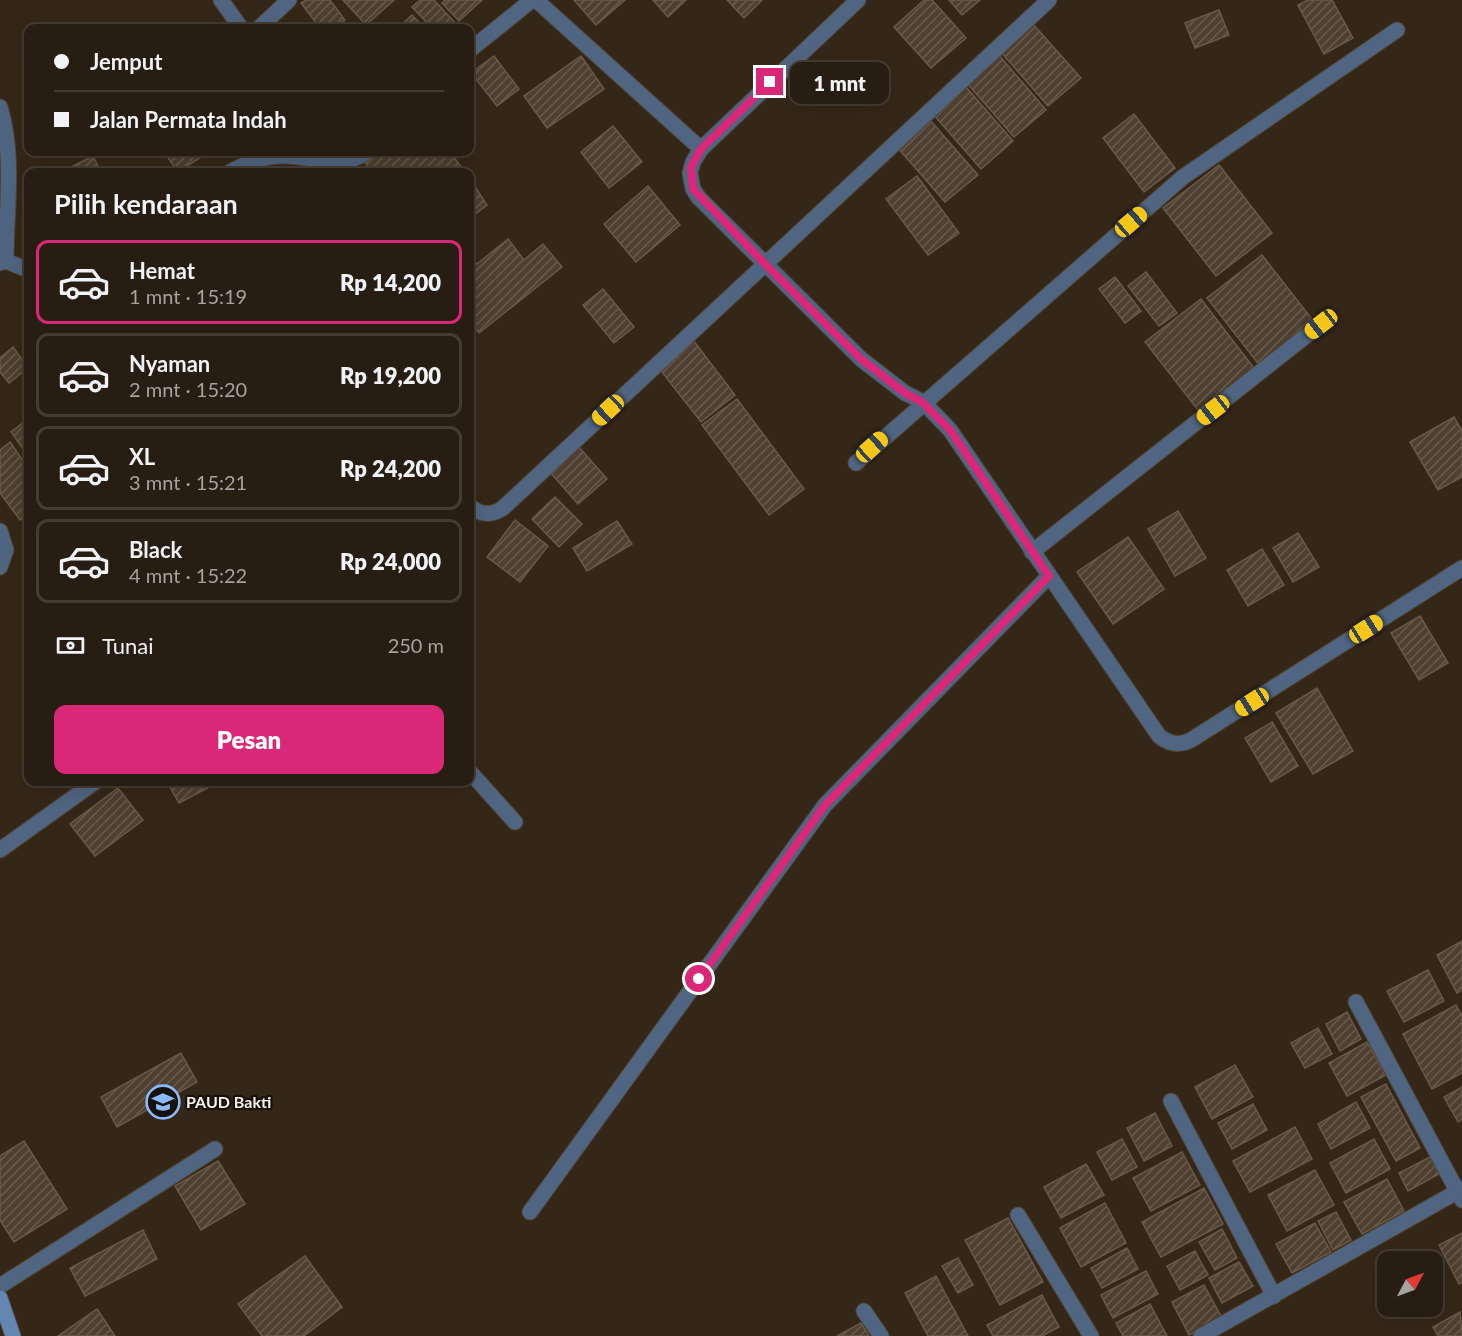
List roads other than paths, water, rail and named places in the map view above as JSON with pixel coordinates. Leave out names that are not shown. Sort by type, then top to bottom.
[{"type":"street","points":[[221,0],[238,24]]},
{"type":"street","points":[[263,24],[289,0]]},
{"type":"street","points":[[474,47],[534,0],[701,149]]},
{"type":"street","points":[[858,0],[701,149],[691,167],[693,189],[861,359],[905,393],[922,402],[950,430],[1157,732],[1166,741],[1179,744],[1191,740],[1462,568]]},
{"type":"street","points":[[474,508],[486,514],[500,510],[1049,0]]},
{"type":"street","points":[[855,463],[922,402],[1183,177],[1397,30]]},
{"type":"street","points":[[0,107],[8,135],[10,163],[3,262],[24,269]]},
{"type":"street","points":[[238,168],[266,157],[286,156],[331,162],[359,156]]},
{"type":"street","points":[[1032,552],[1321,324]]},
{"type":"street","points":[[0,531],[6,550],[0,567]]},
{"type":"street","points":[[530,1212],[825,805],[1049,576]]},
{"type":"street","points":[[474,776],[515,822]]},
{"type":"street","points":[[0,850],[89,786]]},
{"type":"street","points":[[1201,1336],[1461,1193],[1356,1002]]},
{"type":"street","points":[[1171,1101],[1274,1296]]},
{"type":"street","points":[[0,1287],[215,1149]]},
{"type":"street","points":[[1018,1215],[1091,1336]]},
{"type":"street","points":[[0,1298],[13,1336]]},
{"type":"street","points":[[864,1311],[881,1336]]},
{"type":"place","name":"PAUD Bakti","points":[[163,1102]]}]
